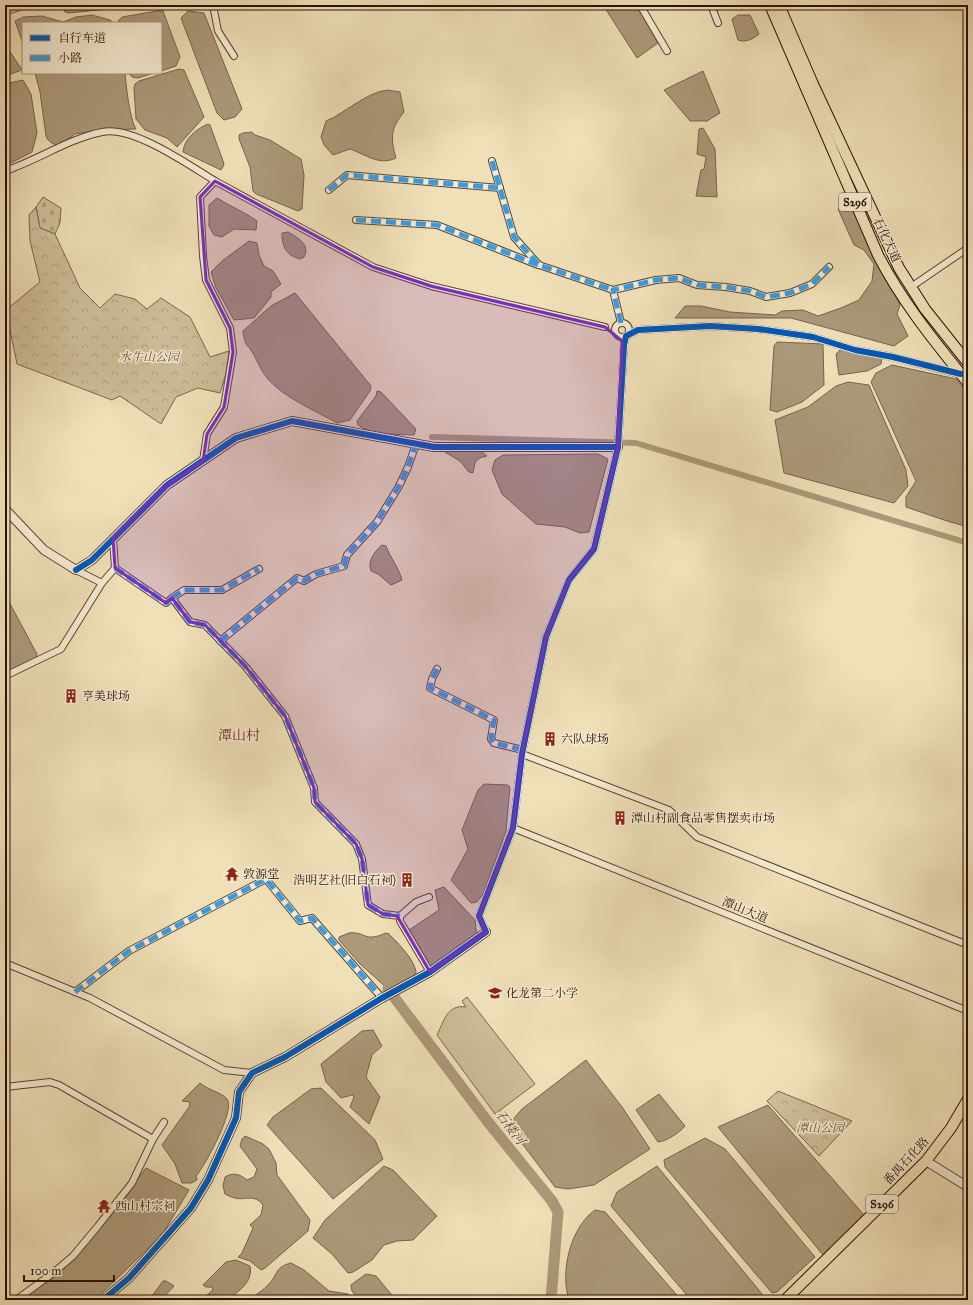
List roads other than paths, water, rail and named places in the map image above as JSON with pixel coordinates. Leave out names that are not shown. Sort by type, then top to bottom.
[{"type":"main road","name":"石化大道","points":[[770,5],[878,255],[890,278],[915,317],[968,383]]},
{"type":"main road","name":"石化大道","points":[[779,5],[813,84],[899,268],[925,309],[968,364]]},
{"type":"main road","name":"番禺石化路","points":[[785,1300],[926,1161],[951,1128],[968,1099]]},
{"type":"street","points":[[213,5],[218,31],[234,56]]},
{"type":"street","points":[[640,5],[667,51]]},
{"type":"street","points":[[710,5],[718,23]]},
{"type":"street","points":[[5,171],[87,136],[104,131],[128,133],[155,146],[215,181],[373,267],[431,286],[605,326],[622,324],[638,330]]},
{"type":"street","points":[[492,161],[514,237],[539,265]]},
{"type":"street","points":[[329,190],[347,175],[500,188]]},
{"type":"street","points":[[203,461],[207,434],[224,407],[233,352],[230,328],[206,280],[203,256],[200,197],[215,181]]},
{"type":"street","points":[[356,220],[437,225],[539,265],[613,290],[656,280],[679,278],[697,285],[726,287],[750,291],[766,297],[790,293],[812,284],[830,267]]},
{"type":"street","points":[[911,287],[968,248]]},
{"type":"street","points":[[103,1300],[129,1278],[191,1208],[208,1180],[236,1118],[239,1092],[252,1074],[285,1057],[430,972],[486,932],[479,916],[513,828],[522,752],[546,637],[569,580],[594,549],[618,447],[624,345],[629,329],[622,324],[613,290]]},
{"type":"street","points":[[617,335],[616,328],[622,324]]},
{"type":"street","points":[[605,326],[617,335],[624,345]]},
{"type":"street","points":[[617,335],[622,337],[638,330],[710,326],[758,329],[813,338],[856,350],[893,357],[961,374]]},
{"type":"street","points":[[76,570],[92,560],[167,485],[236,438],[292,421],[434,447],[618,447]]},
{"type":"street","points":[[220,641],[297,578],[304,581],[316,574],[344,566],[347,555],[377,522],[398,488],[416,444]]},
{"type":"street","points":[[5,509],[44,550],[76,570],[102,583]]},
{"type":"street","points":[[5,676],[61,649],[102,583],[115,568],[113,538]]},
{"type":"street","points":[[115,568],[166,603],[184,590],[222,590],[259,569]]},
{"type":"street","points":[[172,598],[190,622],[205,625],[245,666],[285,716],[314,788],[315,802],[356,844],[362,859],[368,905],[375,911],[383,914],[400,916],[416,902],[429,897]]},
{"type":"street","points":[[437,669],[432,679],[430,688],[494,720],[491,739],[494,743],[522,752],[669,810],[697,837],[968,945]]},
{"type":"street","name":"潭山大道","points":[[513,828],[968,1011]]},
{"type":"street","points":[[75,992],[130,951],[266,879],[300,921],[312,918],[385,997]]},
{"type":"street","points":[[400,916],[400,921],[430,972]]},
{"type":"street","points":[[5,963],[90,998],[224,1070],[252,1074]]},
{"type":"street","points":[[5,1087],[50,1082],[59,1085],[153,1139]]},
{"type":"street","points":[[16,1300],[53,1273],[73,1256],[132,1183],[153,1139],[164,1122]]},
{"type":"street","points":[[926,1161],[968,1187]]},
{"type":"water","points":[[62,5],[145,5],[69,13],[65,12]]},
{"type":"water","points":[[603,5],[637,5],[658,43],[637,58]]},
{"type":"water","points":[[163,11],[180,57],[176,66],[162,71],[162,22],[118,22],[122,17]]},
{"type":"water","points":[[188,11],[204,13],[242,109],[235,117],[224,120],[217,113],[181,18]]},
{"type":"water","points":[[92,15],[113,22],[63,22],[76,17]]},
{"type":"water","points":[[738,15],[750,15],[759,34],[749,40],[738,40],[732,19]]},
{"type":"water","points":[[42,16],[63,22],[22,22],[22,41],[15,21],[23,17]]},
{"type":"water","points":[[5,44],[22,70],[5,76]]},
{"type":"water","points":[[179,69],[184,70],[204,117],[177,147],[167,138],[145,130],[136,119],[134,88],[135,84],[139,81]]},
{"type":"water","points":[[703,71],[720,113],[707,121],[690,121],[664,90]]},
{"type":"water","points":[[35,74],[125,74],[130,111],[136,129],[100,130],[75,134],[60,145],[52,143],[46,136],[40,92]]},
{"type":"water","points":[[130,74],[151,74],[138,78],[132,77]]},
{"type":"water","points":[[23,80],[31,94],[37,133],[32,152],[5,166],[5,84]]},
{"type":"water","points":[[387,90],[400,92],[404,112],[396,123],[392,138],[396,158],[384,161],[378,160],[350,149],[333,155],[324,145],[321,137],[326,121],[371,95]]},
{"type":"water","points":[[208,124],[210,125],[223,161],[224,165],[221,170],[183,152],[184,147],[191,135]]},
{"type":"water","points":[[703,128],[715,149],[717,197],[696,196],[701,170],[704,169],[706,157],[697,154],[699,129]]},
{"type":"water","points":[[252,132],[255,135],[270,140],[301,159],[304,175],[302,209],[298,211],[256,194],[253,191],[250,167],[239,139],[239,135]]},
{"type":"water","points":[[217,198],[257,221],[256,230],[234,229],[222,237],[214,235],[209,226],[209,205]]},
{"type":"water","points":[[850,200],[900,305],[897,314],[908,336],[894,346],[791,318],[675,318],[685,306],[701,306],[730,312],[775,315],[782,311],[803,310],[818,316],[859,300],[872,281],[874,264],[864,250],[854,245],[838,209]]},
{"type":"water","points":[[288,232],[299,239],[304,245],[306,253],[304,257],[300,259],[291,255],[286,250],[282,233]]},
{"type":"water","points":[[249,241],[257,243],[259,255],[264,266],[273,271],[281,284],[271,292],[271,297],[254,318],[234,320],[216,288],[211,272],[222,261]]},
{"type":"water","points":[[295,293],[371,386],[370,391],[350,420],[337,423],[300,403],[274,386],[260,367],[246,342],[243,331],[271,306]]},
{"type":"water","points":[[777,342],[823,344],[824,385],[802,402],[777,412],[770,410],[774,346]]},
{"type":"water","points":[[842,348],[882,357],[881,364],[867,371],[839,375],[836,354]]},
{"type":"water","points":[[892,365],[956,379],[968,393],[968,527],[906,507],[906,497],[916,481],[871,382],[876,373]]},
{"type":"water","points":[[848,382],[869,385],[906,470],[908,486],[894,503],[784,473],[775,420],[808,407],[836,386]]},
{"type":"water","points":[[377,391],[381,392],[416,429],[414,435],[377,433],[364,429],[358,425],[357,421],[376,396]]},
{"type":"water","points":[[464,450],[481,451],[487,456],[476,461],[473,473],[469,472],[460,461],[445,452]]},
{"type":"water","points":[[598,454],[608,459],[589,532],[580,533],[565,527],[536,524],[502,494],[492,470],[495,460],[503,455]]},
{"type":"water","points":[[382,545],[386,546],[402,580],[391,585],[378,574],[371,571],[370,567],[372,556]]},
{"type":"water","points":[[5,599],[8,600],[37,654],[36,659],[5,673]]},
{"type":"water","points":[[484,784],[508,785],[510,787],[506,831],[483,894],[477,902],[471,903],[451,880],[468,849],[462,830],[478,790]]},
{"type":"water","points":[[444,887],[475,920],[477,938],[433,968],[428,965],[409,930],[439,910],[435,890]]},
{"type":"water","points":[[349,933],[369,937],[379,936],[386,933],[389,934],[410,958],[416,974],[397,987],[388,989],[360,964],[339,940],[339,937]]},
{"type":"water","points":[[373,1030],[382,1046],[372,1055],[366,1077],[380,1097],[369,1124],[350,1107],[354,1097],[352,1095],[341,1098],[326,1082],[321,1064],[362,1031]]},
{"type":"water","points":[[586,1060],[622,1107],[650,1149],[594,1185],[568,1189],[555,1187],[508,1125],[522,1109]]},
{"type":"water","points":[[200,1083],[227,1099],[229,1105],[224,1125],[206,1161],[196,1176],[197,1180],[191,1183],[182,1183],[175,1164],[162,1145],[189,1107],[190,1102],[182,1101]]},
{"type":"water","points":[[321,1088],[375,1140],[383,1159],[333,1199],[267,1125],[273,1117],[311,1089]]},
{"type":"water","points":[[659,1094],[685,1126],[673,1136],[658,1142],[636,1110]]},
{"type":"water","points":[[768,1105],[864,1215],[823,1255],[718,1127]]},
{"type":"water","points":[[245,1136],[263,1144],[269,1149],[276,1163],[277,1175],[310,1220],[308,1231],[261,1270],[250,1261],[238,1257],[242,1253],[253,1228],[250,1225],[261,1215],[263,1205],[260,1201],[253,1198],[239,1199],[228,1196],[225,1194],[223,1186],[225,1177],[234,1174],[242,1176],[247,1180],[254,1177],[257,1169],[240,1146],[242,1139]]},
{"type":"water","points":[[705,1138],[725,1149],[815,1257],[777,1292],[772,1293],[665,1167],[664,1160]]},
{"type":"water","points":[[384,1166],[393,1170],[437,1216],[413,1240],[397,1241],[384,1245],[372,1260],[353,1272],[348,1273],[332,1254],[313,1238],[325,1220]]},
{"type":"water","points":[[657,1166],[767,1300],[691,1300],[611,1206],[617,1192]]},
{"type":"water","points":[[146,1168],[189,1190],[162,1235],[93,1300],[17,1300],[51,1280],[82,1249]]},
{"type":"water","points":[[595,1210],[605,1212],[681,1300],[569,1300],[566,1277],[569,1251],[579,1228],[586,1218]]},
{"type":"water","points":[[236,1260],[250,1266],[249,1277],[244,1286],[228,1300],[201,1300],[213,1290],[212,1287],[206,1287],[203,1285],[226,1262]]},
{"type":"water","points":[[291,1263],[304,1270],[329,1291],[348,1294],[353,1300],[249,1300],[267,1286],[279,1269]]},
{"type":"water","points":[[366,1274],[376,1276],[396,1300],[359,1300],[352,1291],[351,1285]]},
{"type":"water","points":[[163,1281],[166,1281],[174,1286],[161,1300],[149,1300]]},
{"type":"waterway","points":[[432,437],[636,443],[968,543]]},
{"type":"waterway","name":"石楼河","points":[[388,989],[488,1122],[552,1201],[558,1212],[551,1300]]},
{"type":"place","name":"亨美球场","points":[[71,696]]},
{"type":"place","name":"六队球场","points":[[550,739]]},
{"type":"place","name":"潭山村副食品零售摆卖市场","points":[[620,818]]},
{"type":"place","name":"敦源堂","points":[[232,874]]},
{"type":"place","name":"浩明艺社(旧白石祠)","points":[[407,880]]},
{"type":"place","name":"化龙第二小学","points":[[495,993]]},
{"type":"place","name":"西山村宗祠","points":[[104,1206]]},
{"type":"district","name":"潭山村","points":[[239,735]]},
{"type":"park label","name":"水牛山公园","points":[[149,357]]},
{"type":"park label","name":"潭山公园","points":[[820,1128]]}]
